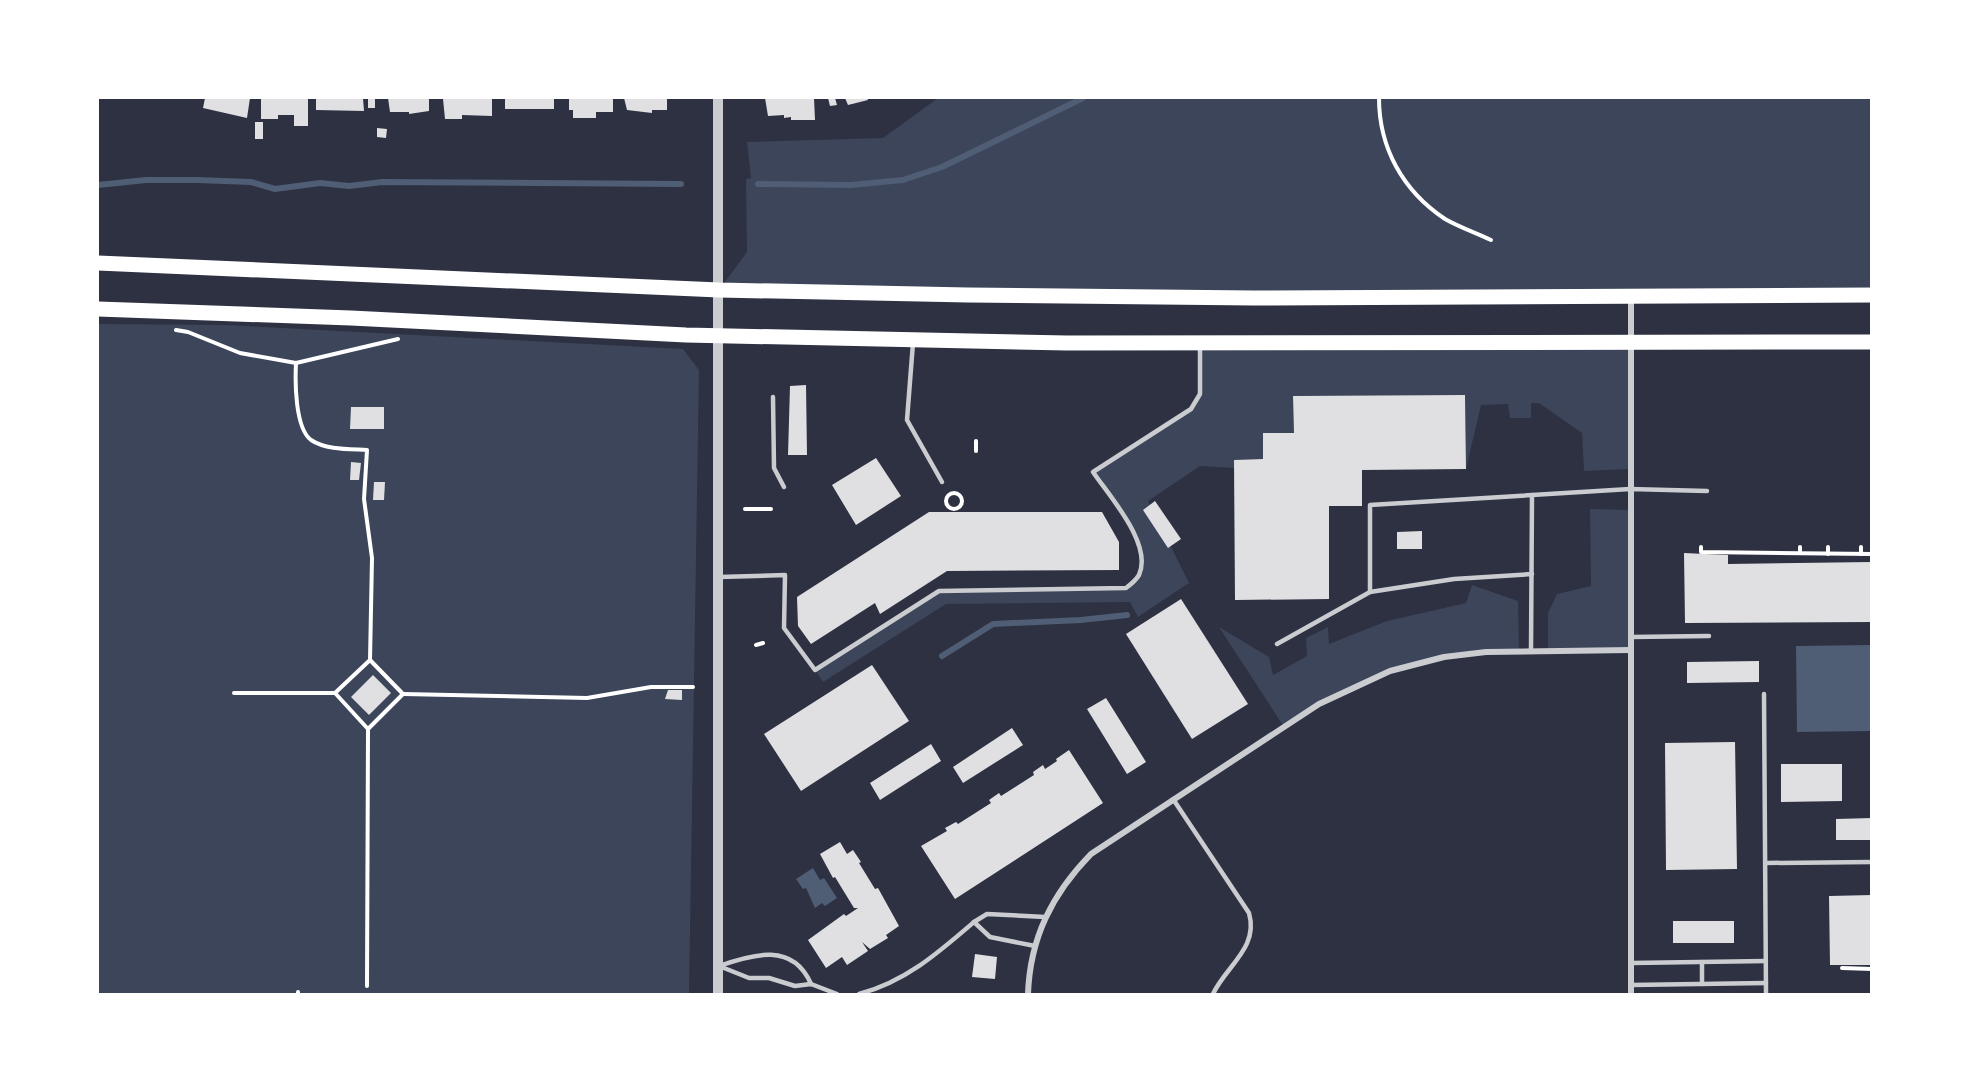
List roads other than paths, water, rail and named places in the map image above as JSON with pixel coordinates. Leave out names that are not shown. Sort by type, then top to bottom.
[{"type":"main road","points":[[98,263],[719,290],[1254,298],[1872,295]]},
{"type":"main road","points":[[98,309],[328,316],[718,335],[913,340],[1200,344],[1872,342]]},
{"type":"street","points":[[718,98],[718,994]]},
{"type":"street","points":[[1631,296],[1631,994]]},
{"type":"street","points":[[1028,994],[1035,946],[1045,917],[1070,875],[1090,854],[1319,704],[1376,676],[1443,657],[1531,651],[1631,650]]},
{"type":"lane","points":[[913,340],[907,420],[942,482]]},
{"type":"lane","points":[[719,577],[785,575],[784,628],[814,670],[939,591],[1126,588],[1138,576],[1143,558],[1139,542],[1093,472],[1191,409],[1200,394],[1200,344]]},
{"type":"lane","points":[[773,397],[774,468],[784,488]]},
{"type":"lane","points":[[1370,592],[1370,505],[1630,489],[1707,491]]},
{"type":"lane","points":[[1531,651],[1532,495]]},
{"type":"lane","points":[[1277,644],[1370,592],[1454,579],[1532,574]]},
{"type":"lane","points":[[1631,637],[1710,636]]},
{"type":"lane","points":[[1764,694],[1766,994]]},
{"type":"lane","points":[[1173,799],[1249,913],[1253,926],[1245,950],[1222,977],[1213,994]]},
{"type":"lane","points":[[1766,863],[1872,862]]},
{"type":"lane","points":[[859,994],[898,981],[929,961],[974,922],[987,914],[1045,917]]},
{"type":"lane","points":[[974,922],[990,937],[1035,946]]},
{"type":"lane","points":[[719,966],[751,955],[773,954],[786,958],[805,971],[811,984]]},
{"type":"lane","points":[[1631,963],[1766,961]]},
{"type":"lane","points":[[1702,962],[1702,984]]},
{"type":"lane","points":[[719,966],[749,978],[769,978],[795,986],[811,984],[837,994]]},
{"type":"lane","points":[[1631,986],[1766,983]]},
{"type":"waterway","points":[[758,184],[851,185],[903,180],[942,167],[1083,98]]},
{"type":"waterway","points":[[98,185],[146,180],[251,182],[275,189],[320,183],[349,186],[382,182],[681,184]]},
{"type":"waterway","points":[[942,656],[993,624],[1081,620],[1127,615]]}]
